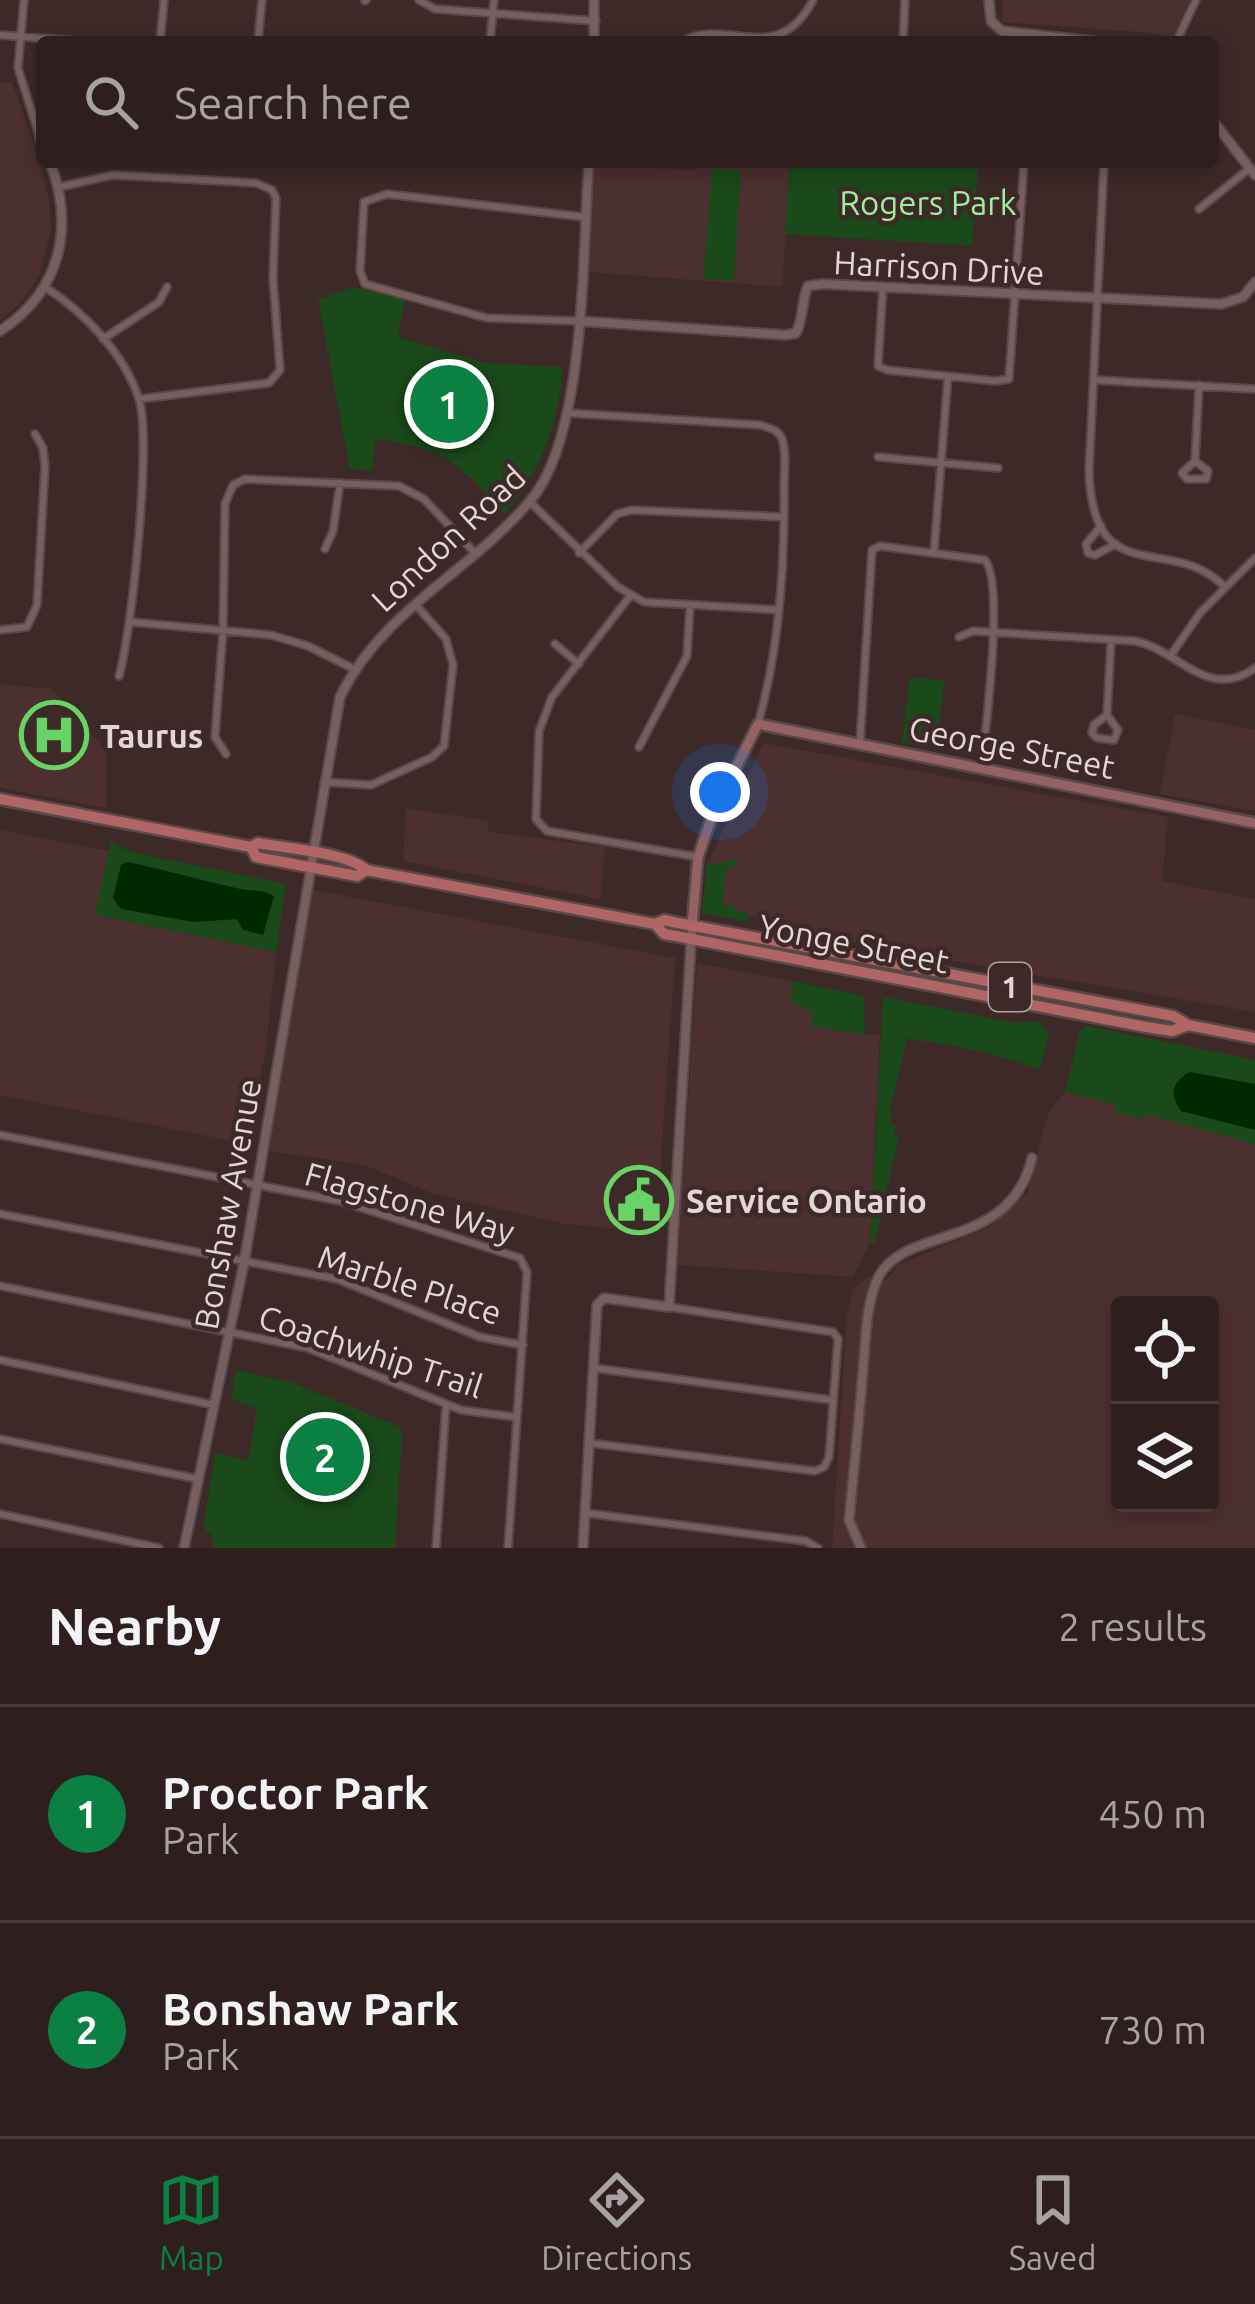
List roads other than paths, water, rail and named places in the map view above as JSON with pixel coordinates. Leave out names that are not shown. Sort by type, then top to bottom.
[{"type":"main road","name":"George Street","points":[[758,724],[1255,823]]},
{"type":"main road","points":[[692,933],[698,856],[712,813],[758,724]]},
{"type":"main road","name":"Yonge Street","points":[[0,799],[250,848],[256,856],[309,867],[357,876],[366,870]]},
{"type":"main road","name":"Yonge Street","points":[[250,848],[258,843],[359,863],[366,870],[655,924],[664,920],[692,933],[1146,1027],[1172,1031],[1188,1025]]},
{"type":"main road","name":"Yonge Street","points":[[692,933],[1173,1016],[1188,1025],[1255,1038]]},
{"type":"street","points":[[24,0],[18,68],[36,125]]},
{"type":"street","points":[[161,36],[164,0]]},
{"type":"street","points":[[259,36],[262,0]]},
{"type":"street","points":[[419,0],[435,9],[596,21]]},
{"type":"street","points":[[490,36],[494,0]]},
{"type":"street","points":[[594,0],[595,36]]},
{"type":"street","points":[[769,36],[791,28],[813,0]]},
{"type":"street","points":[[903,36],[905,0]]},
{"type":"street","points":[[989,0],[992,22],[1002,31],[1023,36]]},
{"type":"street","points":[[1179,36],[1196,0]]},
{"type":"street","points":[[0,34],[36,37]]},
{"type":"street","points":[[1198,209],[1253,172],[1219,130]]},
{"type":"street","points":[[0,331],[17,320],[45,287],[60,249],[64,206],[52,168]]},
{"type":"street","name":"London Road","points":[[309,867],[340,697],[354,669],[377,637],[475,554],[530,502],[546,480],[568,413],[588,168]]},
{"type":"street","points":[[883,286],[878,366],[1009,379],[1024,168]]},
{"type":"street","points":[[1104,168],[1090,489],[1100,526],[1116,544],[1146,559],[1195,565],[1224,586]]},
{"type":"street","points":[[59,187],[113,175],[137,176],[256,183],[272,190],[277,198],[273,278],[280,370],[269,383],[139,399]]},
{"type":"street","points":[[578,321],[487,318],[365,284],[360,271],[364,202],[372,196],[584,217]]},
{"type":"street","name":"Harrison Drive","points":[[578,321],[786,335],[796,333],[801,324],[808,286],[1221,304],[1243,298],[1255,283]]},
{"type":"street","points":[[45,287],[74,306],[104,339],[139,399],[143,437],[130,622],[118,676]]},
{"type":"street","points":[[104,339],[159,302],[167,287]]},
{"type":"street","points":[[934,552],[948,376]]},
{"type":"street","points":[[1095,380],[1255,388]]},
{"type":"street","points":[[1195,461],[1199,386]]},
{"type":"street","points":[[568,413],[775,429],[783,441],[778,610],[771,677],[758,724]]},
{"type":"street","points":[[0,630],[27,627],[37,605],[45,466],[44,448],[35,434]]},
{"type":"street","points":[[878,457],[998,468]]},
{"type":"street","points":[[1195,461],[1207,470],[1208,478],[1187,479],[1179,473],[1195,461]]},
{"type":"street","points":[[226,754],[215,737],[225,504],[233,485],[245,479],[399,486],[424,499],[475,554]]},
{"type":"street","points":[[325,549],[333,531],[340,483]]},
{"type":"street","points":[[530,502],[630,596],[644,602],[778,610]]},
{"type":"street","points":[[579,553],[617,514],[632,511],[784,517]]},
{"type":"street","points":[[1100,526],[1086,544],[1088,554],[1116,544]]},
{"type":"street","points":[[860,745],[872,550],[880,547],[985,560],[993,570],[993,634],[982,767]]},
{"type":"street","points":[[1171,656],[1224,586],[1255,558]]},
{"type":"street","points":[[630,596],[552,697],[539,731],[536,819],[547,831],[698,856]]},
{"type":"street","points":[[324,782],[371,784],[432,757],[444,746],[453,665],[446,639],[415,603]]},
{"type":"street","points":[[640,748],[687,656],[690,605]]},
{"type":"street","points":[[130,622],[271,634],[354,669]]},
{"type":"street","points":[[959,637],[973,632],[1147,643],[1210,680],[1239,678],[1255,668]]},
{"type":"street","points":[[1082,728],[1092,730],[1097,738],[1118,737],[1107,715],[1111,640]]},
{"type":"street","points":[[555,644],[580,664]]},
{"type":"street","points":[[1092,730],[1107,715]]},
{"type":"street","name":"Bonshaw Avenue","points":[[184,1548],[244,1263],[309,867]]},
{"type":"street","points":[[669,1307],[692,933]]},
{"type":"street","name":"Flagstone Way","points":[[0,1135],[340,1201],[520,1258],[527,1272],[508,1548]]},
{"type":"street","points":[[860,1548],[849,1520],[868,1313],[879,1276],[895,1258],[988,1220],[1014,1201],[1032,1157]]},
{"type":"street","name":"Marble Place","points":[[0,1214],[337,1279],[480,1337],[523,1345]]},
{"type":"street","name":"Coachwhip Trail","points":[[0,1286],[308,1348],[446,1405],[516,1418]]},
{"type":"street","points":[[583,1548],[589,1443],[598,1305],[604,1298],[827,1328],[838,1340],[829,1457],[815,1471],[589,1443]]},
{"type":"street","points":[[0,1360],[214,1405]]},
{"type":"street","points":[[594,1368],[832,1400]]},
{"type":"street","points":[[436,1548],[446,1405]]},
{"type":"street","points":[[0,1439],[198,1479]]},
{"type":"street","points":[[585,1513],[806,1541],[818,1548]]},
{"type":"street","points":[[0,1514],[159,1548]]},
{"type":"place","name":"Proctor Park","points":[[449,404]]},
{"type":"place","name":"Taurus","points":[[54,735]]},
{"type":"place","name":"Service Ontario","points":[[639,1200]]},
{"type":"place","name":"Bonshaw Park","points":[[325,1457]]},
{"type":"park label","name":"Rogers Park","points":[[928,202]]}]
